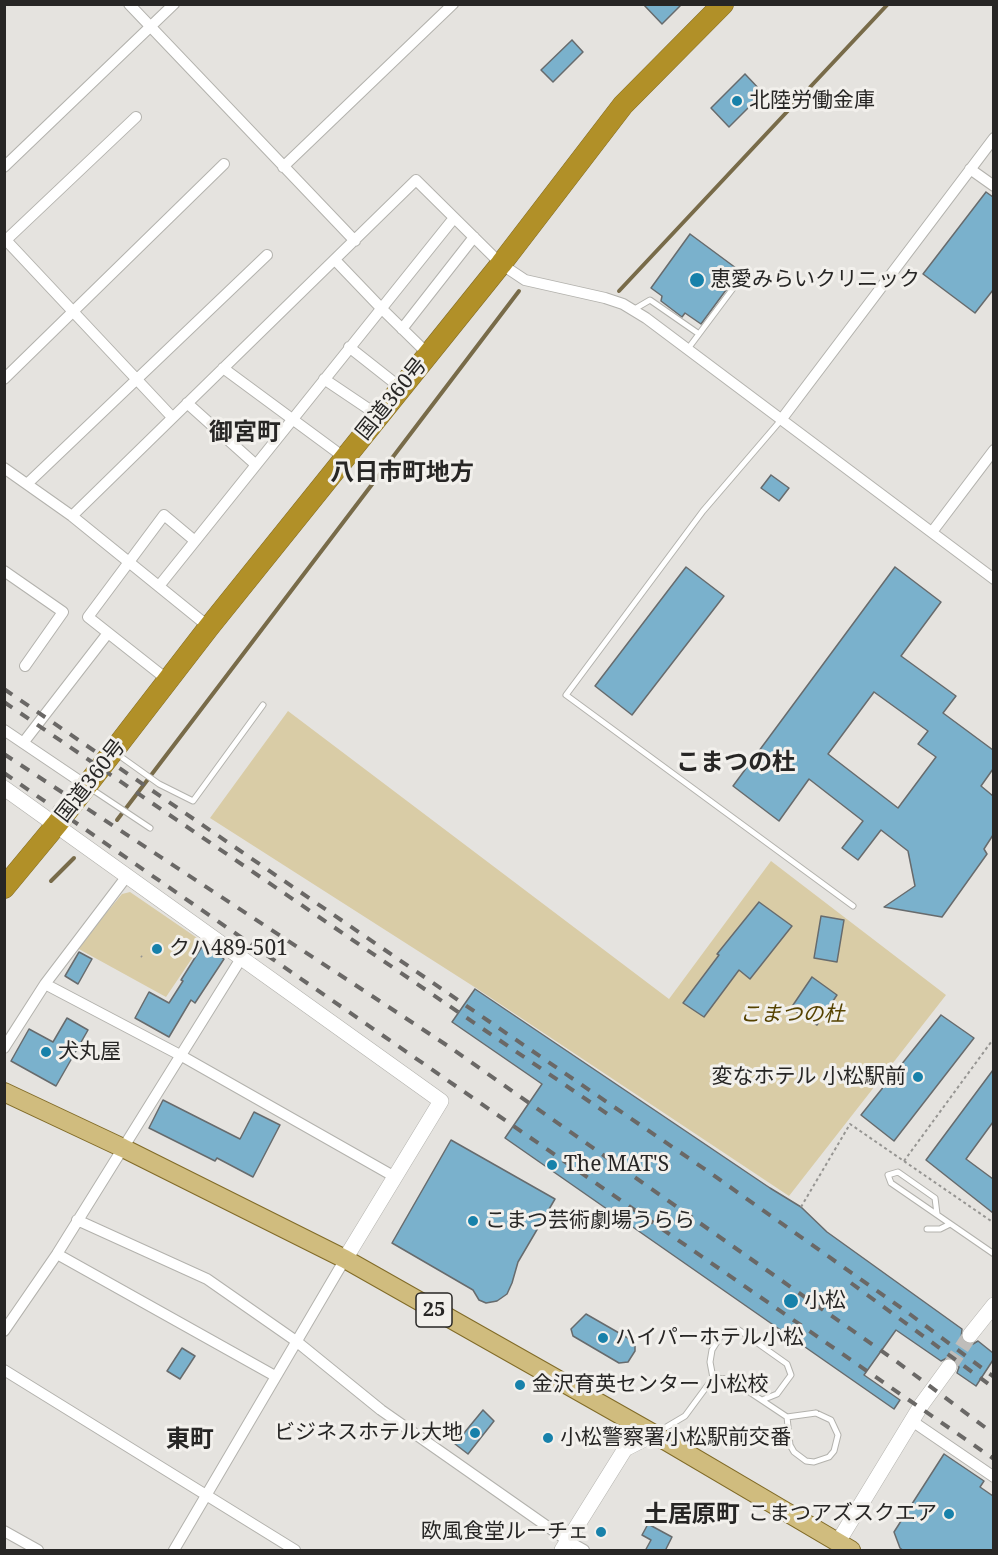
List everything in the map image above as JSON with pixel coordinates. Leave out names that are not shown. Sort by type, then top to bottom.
[{"type":"highway","name":"国道360号","points":[[4,888],[87,786],[209,627],[501,264],[623,105],[723,4]]},
{"type":"main road","name":"25","points":[[4,1092],[123,1148],[345,1259],[654,1434],[844,1546]]},
{"type":"street","points":[[129,4],[355,241]]},
{"type":"street","points":[[4,167],[174,4]]},
{"type":"street","points":[[283,166],[453,4]]},
{"type":"street","points":[[136,117],[5,240],[172,417]]},
{"type":"street","points":[[781,420],[993,138]]},
{"type":"street","points":[[4,379],[224,164]]},
{"type":"street","points":[[970,169],[993,186]]},
{"type":"street","points":[[72,516],[416,180],[501,264],[525,280],[587,293],[623,304],[993,579]]},
{"type":"street","points":[[159,586],[454,218]]},
{"type":"street","points":[[402,328],[474,237]]},
{"type":"street","points":[[27,484],[267,255]]},
{"type":"street","points":[[335,260],[429,354]]},
{"type":"street","points":[[349,347],[401,388]]},
{"type":"street","points":[[223,368],[345,458]]},
{"type":"street","points":[[324,379],[379,416]]},
{"type":"street","points":[[187,403],[255,464]]},
{"type":"street","points":[[932,532],[993,450]]},
{"type":"street","points":[[4,468],[72,516],[209,627]]},
{"type":"street","points":[[169,681],[88,617],[164,515],[195,541]]},
{"type":"street","points":[[4,571],[63,612],[25,666]]},
{"type":"street","points":[[23,742],[108,633]]},
{"type":"street","points":[[4,730],[87,786]]},
{"type":"street","points":[[4,788],[441,1101],[275,1376],[174,1551]]},
{"type":"street","points":[[4,1048],[45,984],[127,876]]},
{"type":"street","points":[[4,1331],[57,1254],[242,957]]},
{"type":"street","points":[[45,984],[180,1055],[394,1177]]},
{"type":"street","points":[[77,1220],[207,1279],[296,1341],[381,1410],[565,1546],[584,1551]]},
{"type":"street","points":[[57,1254],[275,1376]]},
{"type":"street","points":[[970,1335],[993,1305]]},
{"type":"street","points":[[844,1546],[912,1421],[948,1367]]},
{"type":"street","points":[[4,1370],[295,1551]]},
{"type":"street","points":[[912,1421],[993,1477]]},
{"type":"street","points":[[565,1546],[626,1449],[654,1434]]},
{"type":"street","points":[[4,1532],[38,1551]]},
{"type":"lane","points":[[687,350],[746,271]]},
{"type":"lane","points":[[632,310],[650,300],[699,334]]},
{"type":"lane","points":[[781,420],[703,511],[566,695],[854,906]]},
{"type":"lane","points":[[114,751],[159,784],[193,801],[263,705]]},
{"type":"lane","points":[[87,786],[150,828]]},
{"type":"lane","points":[[937,1214],[935,1198],[898,1172],[888,1174],[891,1183],[993,1254]]},
{"type":"lane","points":[[927,1229],[940,1229],[950,1224]]},
{"type":"lane","points":[[654,1434],[685,1416],[713,1378],[712,1350],[722,1334],[731,1329],[739,1330],[787,1364],[791,1376],[777,1394],[762,1400]]},
{"type":"lane","points":[[713,1378],[730,1379],[787,1418],[816,1413],[831,1420],[838,1435],[834,1451],[822,1461],[806,1461],[799,1458],[790,1445],[787,1418]]},
{"type":"path","points":[[904,1161],[993,1038]]},
{"type":"green space","name":"こまつの杜","points":[[288,711],[669,999],[771,861],[946,995],[789,1196],[476,988],[210,818]]},
{"type":"green space","points":[[130,892],[203,942],[166,997],[77,948],[122,894]]},
{"type":"building","points":[[643,4],[682,4],[662,24]]},
{"type":"building","points":[[572,40],[583,52],[553,82],[541,70]]},
{"type":"building","name":"北陸労働金庫","points":[[745,74],[763,93],[729,127],[711,108]]},
{"type":"building","points":[[986,192],[993,197],[993,290],[975,313],[923,274]]},
{"type":"building","name":"恵愛みらいクリニック","points":[[690,234],[740,271],[701,324],[685,313],[682,317],[661,301],[662,296],[651,288]]},
{"type":"building","points":[[771,475],[789,488],[779,501],[761,488]]},
{"type":"building","points":[[686,567],[724,596],[632,715],[595,686]]},
{"type":"building","points":[[895,567],[941,602],[901,656],[956,696],[943,713],[993,750],[993,769],[981,786],[993,796],[993,835],[984,849],[987,854],[942,917],[884,907],[915,886],[908,851],[881,830],[858,860],[842,848],[863,821],[809,779],[779,821],[733,786]],"holes":[[[874,692],[928,731],[918,744],[936,757],[898,808],[828,754]]]},
{"type":"building","points":[[759,902],[792,926],[750,979],[739,970],[704,1017],[683,1003],[719,955],[717,954]]},
{"type":"building","points":[[821,916],[844,920],[837,962],[814,958]]},
{"type":"building","points":[[203,945],[224,959],[195,1003],[191,1000],[169,1037],[135,1018],[149,992],[169,1003]]},
{"type":"building","points":[[79,952],[92,959],[78,984],[65,976]]},
{"type":"building","points":[[812,977],[837,995],[817,1025],[791,1008]]},
{"type":"building","points":[[475,989],[801,1207],[827,1232],[962,1329],[961,1338],[964,1343],[973,1344],[978,1341],[993,1353],[993,1360],[976,1386],[957,1373],[959,1367],[955,1360],[949,1357],[941,1361],[896,1330],[864,1375],[900,1400],[894,1409],[505,1138],[542,1084],[452,1022]]},
{"type":"building","name":"変なホテル 小松駅前","points":[[941,1015],[974,1038],[894,1141],[861,1115]]},
{"type":"building","name":"犬丸屋","points":[[67,1018],[88,1030],[56,1086],[11,1061],[29,1029],[53,1042]]},
{"type":"building","points":[[993,1070],[993,1122],[966,1159],[993,1179],[993,1213],[926,1160]]},
{"type":"building","points":[[163,1100],[240,1139],[254,1112],[280,1125],[253,1177],[217,1158],[215,1161],[149,1128]]},
{"type":"building","name":"こまつ芸術劇場うらら","points":[[451,1140],[555,1199],[518,1262],[507,1294],[497,1301],[486,1303],[479,1300],[473,1290],[392,1243]]},
{"type":"building","name":"ハイパーホテル小松","points":[[586,1314],[633,1341],[635,1351],[628,1362],[619,1363],[573,1336],[571,1329]]},
{"type":"building","points":[[182,1348],[195,1356],[180,1379],[167,1371]]},
{"type":"building","name":"ビジネスホテル大地","points":[[483,1410],[494,1421],[468,1454],[455,1444]]},
{"type":"building","name":"こまつアズスクエア","points":[[944,1454],[984,1481],[980,1487],[993,1496],[993,1551],[904,1551],[900,1548],[894,1532]]},
{"type":"building","points":[[648,1524],[672,1537],[665,1551],[645,1551],[651,1540],[642,1535]]},
{"type":"waterway","points":[[619,291],[888,4]]},
{"type":"waterway","points":[[117,820],[519,291]]},
{"type":"waterway","points":[[51,881],[74,858]]},
{"type":"tunnel","points":[[949,1367],[970,1335]]},
{"type":"railway","points":[[4,689],[706,1170],[907,1312],[994,1377]]},
{"type":"railway","points":[[4,702],[612,1117]]},
{"type":"railway","points":[[4,754],[448,1046],[896,1361],[994,1434]]},
{"type":"railway","points":[[4,773],[994,1459]]},
{"type":"railway","points":[[851,1283],[994,1388]]},
{"type":"place","name":"北陸労働金庫","points":[[737,101]]},
{"type":"place","name":"恵愛みらいクリニック","points":[[697,280]]},
{"type":"place","name":"クハ489-501","points":[[157,949]]},
{"type":"place","name":"犬丸屋","points":[[46,1052]]},
{"type":"place","name":"変なホテル 小松駅前","points":[[918,1077]]},
{"type":"place","name":"The MAT'S","points":[[552,1165]]},
{"type":"place","name":"こまつ芸術劇場うらら","points":[[473,1221]]},
{"type":"place","name":"小松","points":[[791,1301]]},
{"type":"place","name":"ハイパーホテル小松","points":[[603,1338]]},
{"type":"place","name":"金沢育英センター 小松校","points":[[520,1385]]},
{"type":"place","name":"ビジネスホテル大地","points":[[475,1433]]},
{"type":"place","name":"小松警察署小松駅前交番","points":[[548,1438]]},
{"type":"place","name":"こまつアズスクエア","points":[[949,1514]]},
{"type":"place","name":"欧風食堂ルーチェ","points":[[601,1532]]},
{"type":"district","name":"御宮町","points":[[245,433]]},
{"type":"district","name":"八日市町地方","points":[[402,473]]},
{"type":"district","name":"こまつの杜","points":[[736,763]]},
{"type":"district","name":"東町","points":[[190,1440]]},
{"type":"district","name":"土居原町","points":[[692,1515]]}]
